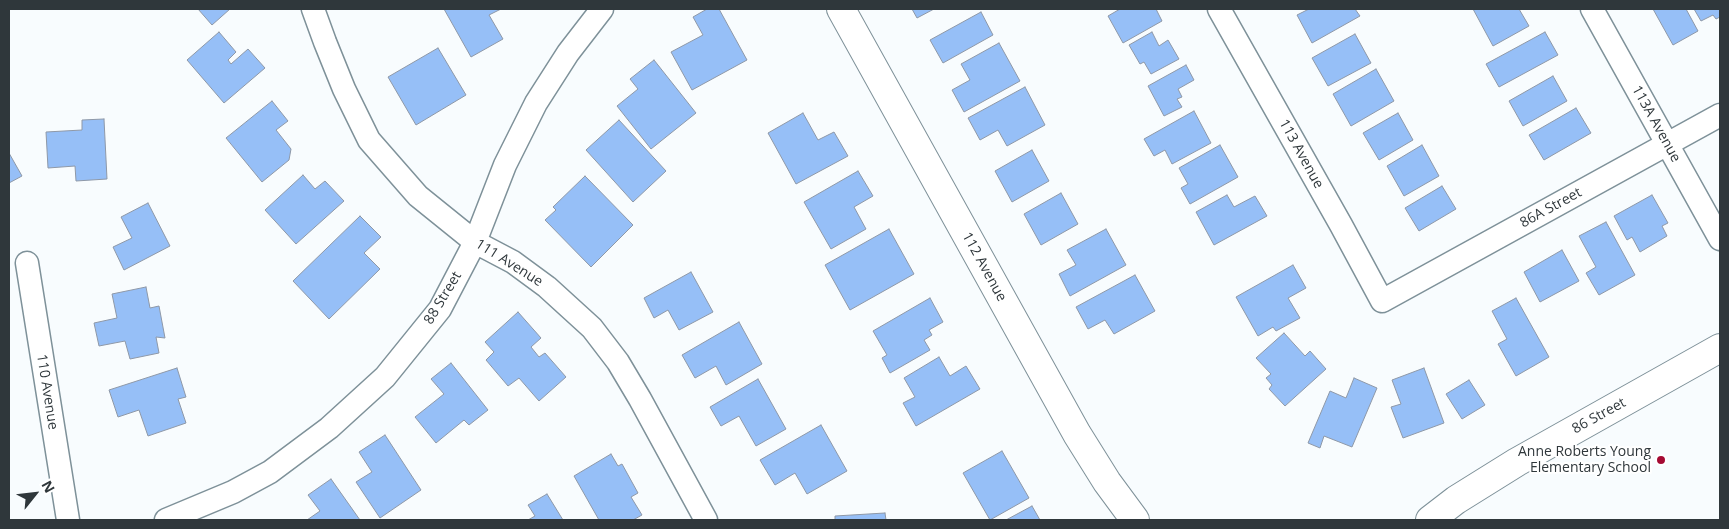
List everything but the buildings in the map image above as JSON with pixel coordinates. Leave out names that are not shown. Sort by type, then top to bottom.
[{"type":"street","name":"111 Avenue","points":[[313,9],[344,89],[369,140],[418,196],[475,242],[512,262],[547,287],[592,328],[618,362],[640,399],[706,520]]},
{"type":"street","name":"88 Street","points":[[166,520],[233,492],[270,472],[329,428],[362,400],[385,377],[440,309],[475,242],[505,165],[536,103],[568,53],[602,9]]},
{"type":"street","name":"112 Avenue","points":[[840,9],[1077,434],[1107,482],[1135,520]]},
{"type":"street","name":"113 Avenue","points":[[1219,9],[1382,300]]},
{"type":"street","name":"113A Avenue","points":[[1592,9],[1720,239]]},
{"type":"street","name":"86A Street","points":[[1382,300],[1720,115]]},
{"type":"street","name":"110 Avenue","points":[[27,263],[68,520]]},
{"type":"street","name":"86 Street","points":[[1430,520],[1456,500],[1517,462],[1720,348]]},
{"type":"place","name":"Anne Roberts Young Elementary School","points":[[1661,460]]}]
